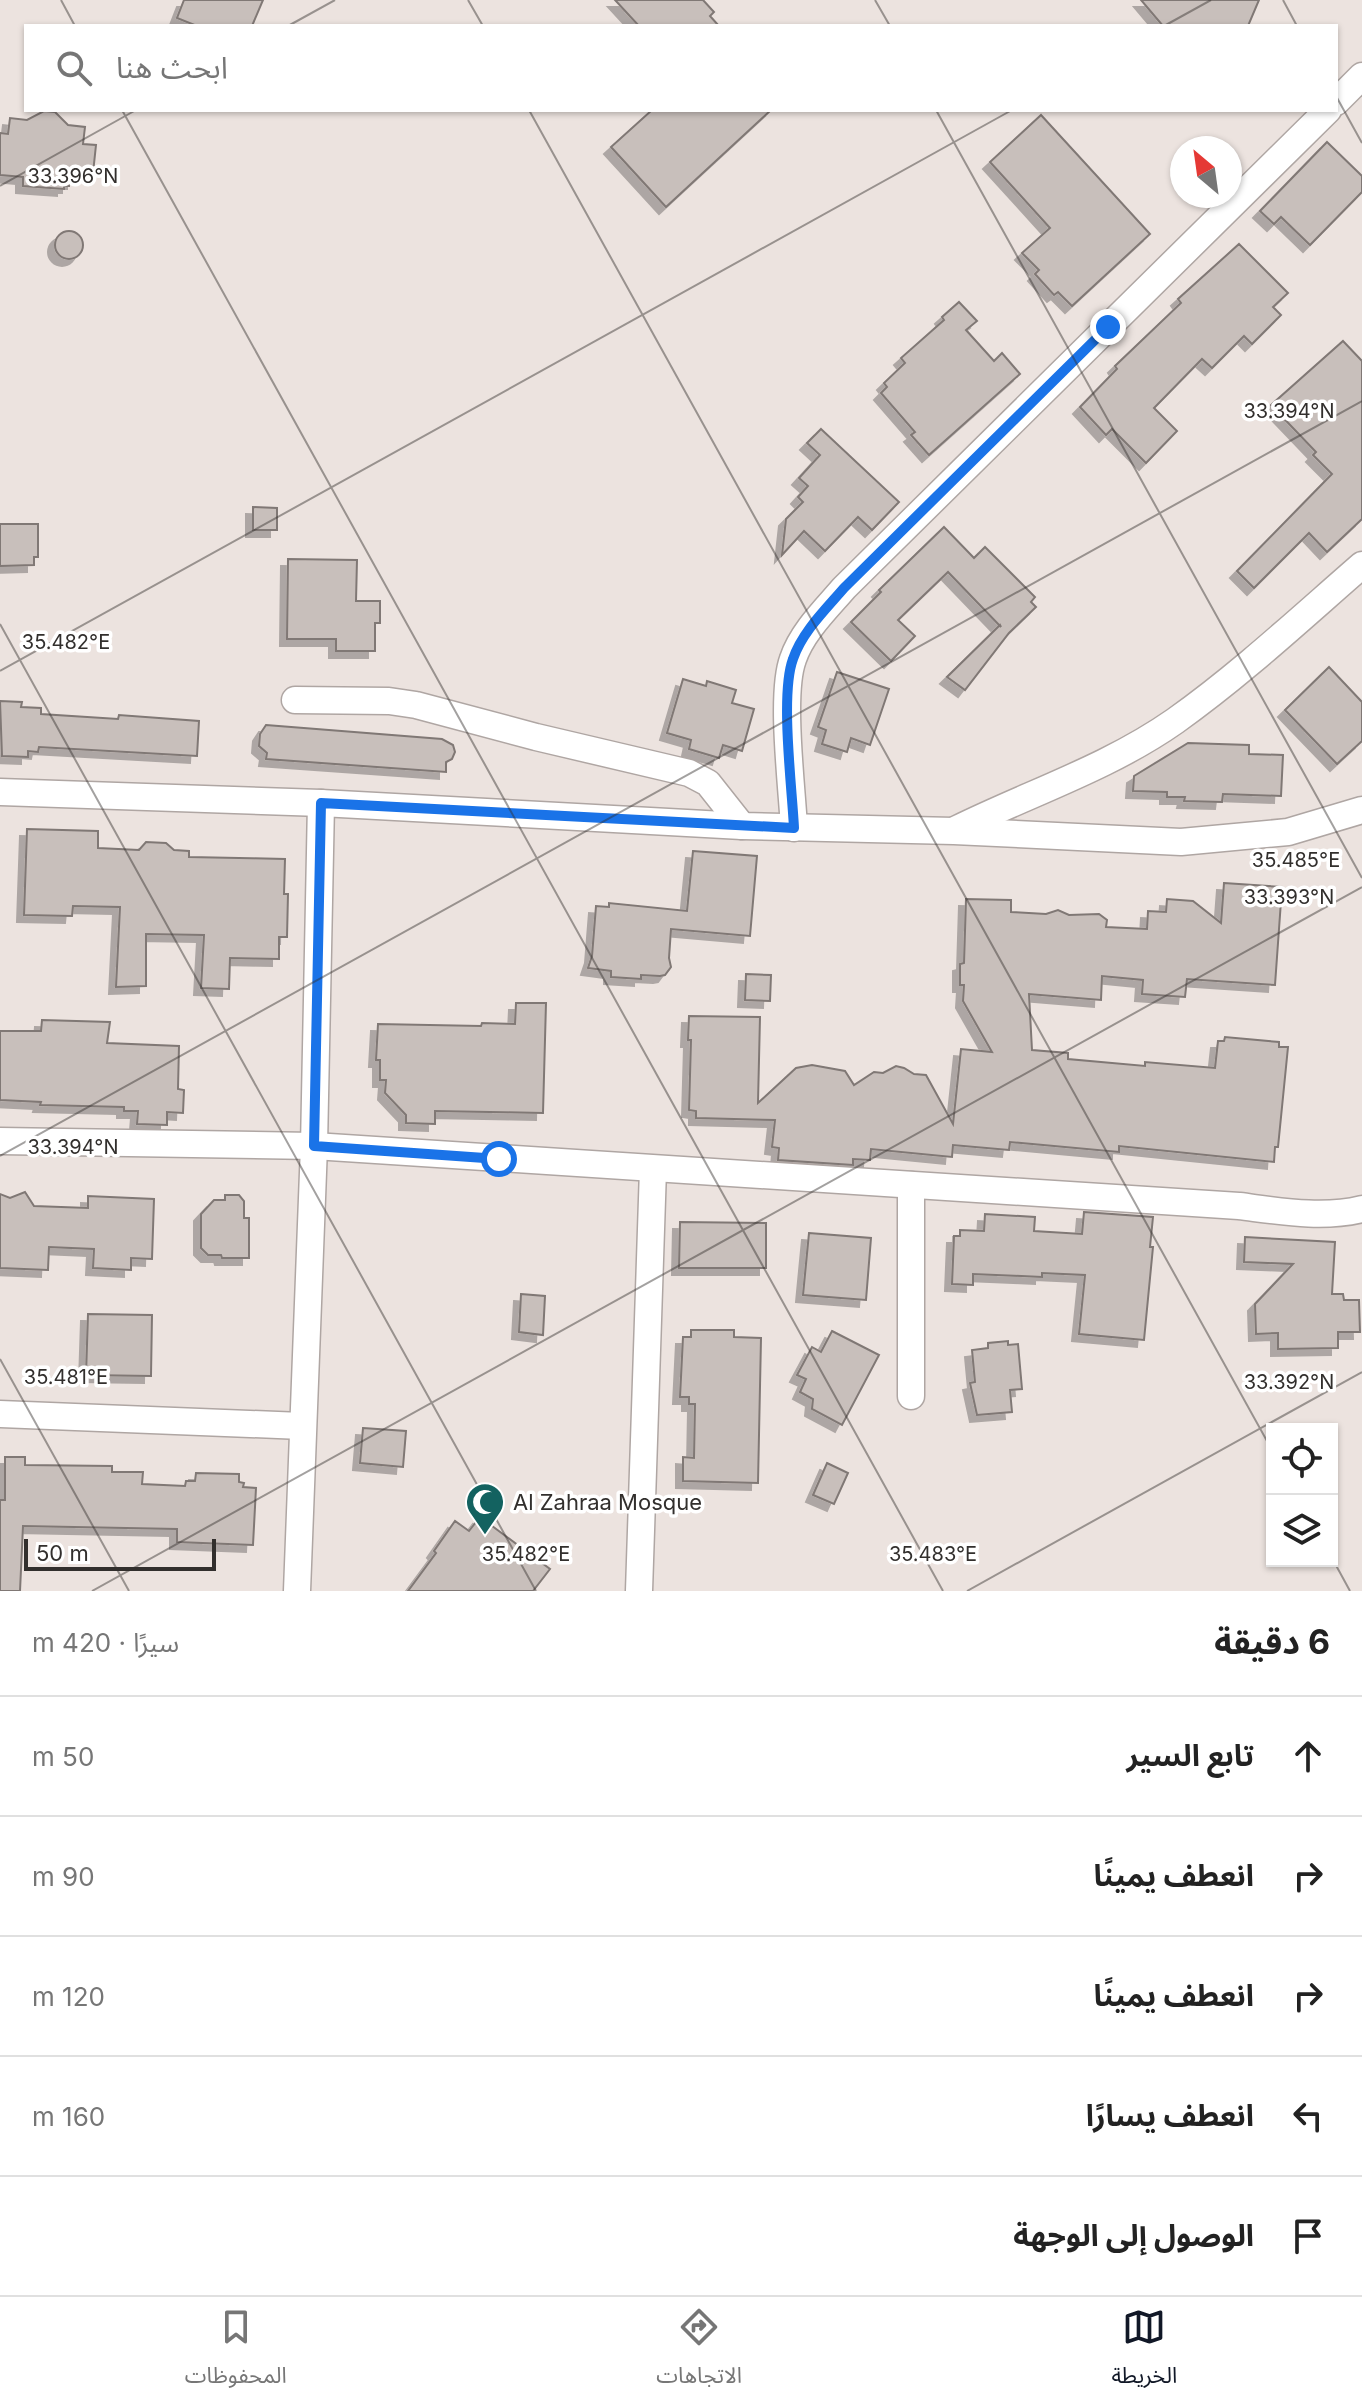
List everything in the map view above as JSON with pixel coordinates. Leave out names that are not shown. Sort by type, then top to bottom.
[{"type":"street","points":[[1338,100],[1362,76]]},
{"type":"street","points":[[794,828],[789,687],[793,659],[812,625],[844,588],[1326,112]]},
{"type":"street","points":[[954,831],[1014,800],[1096,768],[1174,722],[1258,657],[1362,565]]},
{"type":"street","points":[[295,700],[389,701],[416,705],[689,773],[708,783],[742,826]]},
{"type":"street","points":[[0,792],[321,803],[742,826],[954,831],[1181,842],[1288,832],[1362,810]]},
{"type":"street","points":[[297,1591],[314,1146],[321,803]]},
{"type":"street","points":[[0,1141],[314,1146],[1239,1206],[1298,1213],[1347,1213],[1362,1209]]},
{"type":"street","points":[[639,1591],[653,1169]]},
{"type":"street","points":[[911,1185],[911,1396]]},
{"type":"street","points":[[0,1414],[302,1426]]},
{"type":"building","points":[[184,0],[263,0],[253,24],[192,24],[177,18]]},
{"type":"building","points":[[615,0],[703,0],[714,12],[710,16],[717,24],[637,24]]},
{"type":"building","points":[[1141,0],[1259,0],[1249,24],[1161,24]]},
{"type":"building","points":[[42,112],[55,112],[68,125],[85,127],[83,144],[96,145],[93,173],[78,171],[74,182],[69,182],[64,189],[23,186],[23,177],[0,175],[0,133],[8,134],[10,118],[27,120]]},
{"type":"building","points":[[650,112],[769,112],[666,207],[611,147]]},
{"type":"building","points":[[1041,115],[1150,234],[1072,306],[1058,292],[1054,295],[1035,274],[1039,270],[1022,253],[1050,228],[990,162]]},
{"type":"building","points":[[1327,142],[1362,176],[1362,192],[1310,245],[1281,217],[1274,224],[1260,211]]},
{"type":"building","points":[[69,231],[79,235],[83,245],[79,255],[69,259],[59,255],[55,245],[59,235]]},
{"type":"building","points":[[1239,244],[1288,293],[1273,307],[1281,315],[1252,344],[1244,336],[1212,368],[1202,359],[1154,408],[1177,431],[1146,463],[1112,429],[1106,435],[1080,407],[1117,369],[1115,366],[1181,303],[1178,299]]},
{"type":"building","points":[[959,302],[977,321],[966,330],[994,361],[1002,353],[1020,374],[929,455],[911,435],[915,432],[881,393],[887,387],[884,383],[905,363],[901,358],[944,320],[942,317]]},
{"type":"building","points":[[1343,341],[1362,361],[1362,519],[1327,552],[1309,533],[1254,588],[1237,571],[1332,474],[1313,455],[1316,452],[1271,405]]},
{"type":"building","points":[[821,429],[899,502],[872,530],[858,517],[825,551],[804,531],[782,555],[786,519],[803,502],[798,497],[808,486],[799,478],[820,455],[807,443]]},
{"type":"building","points":[[253,507],[277,508],[277,530],[253,530]]},
{"type":"building","points":[[0,524],[38,524],[38,557],[34,557],[34,565],[0,566]]},
{"type":"building","points":[[944,527],[974,558],[985,547],[1035,597],[1031,602],[1036,607],[1009,633],[965,690],[947,677],[1000,625],[948,572],[898,620],[915,636],[891,661],[851,622]]},
{"type":"building","points":[[288,559],[357,560],[356,601],[380,601],[380,623],[375,623],[375,651],[336,651],[336,639],[287,639]]},
{"type":"building","points":[[1329,667],[1362,702],[1362,741],[1337,764],[1285,710]]},
{"type":"building","points":[[837,672],[889,689],[870,745],[851,738],[847,752],[822,744],[826,730],[818,727]]},
{"type":"building","points":[[683,679],[706,686],[707,681],[736,690],[732,703],[754,709],[742,751],[723,745],[719,758],[689,749],[691,740],[667,733]]},
{"type":"building","points":[[0,701],[22,702],[21,707],[41,708],[41,714],[118,719],[119,715],[199,721],[197,756],[39,747],[38,752],[28,751],[28,757],[2,756]]},
{"type":"building","points":[[266,725],[442,739],[453,745],[455,752],[452,759],[446,762],[446,772],[266,759],[267,753],[259,746],[260,734]]},
{"type":"building","points":[[1188,743],[1249,745],[1249,754],[1283,755],[1281,796],[1223,794],[1222,802],[1184,801],[1185,797],[1167,797],[1167,792],[1133,791],[1134,776]]},
{"type":"building","points":[[27,829],[98,831],[98,848],[139,850],[146,842],[166,843],[174,850],[189,851],[189,857],[285,859],[287,937],[279,937],[279,959],[230,958],[229,989],[201,988],[204,935],[146,934],[146,986],[116,987],[120,907],[73,906],[72,916],[24,915]]},
{"type":"building","points":[[693,851],[757,856],[750,936],[671,929],[671,967],[665,975],[641,975],[641,979],[611,977],[611,971],[588,968],[592,956],[596,906],[609,907],[609,903],[687,911]]},
{"type":"building","points":[[1224,883],[1282,887],[1275,985],[1187,979],[1185,997],[1142,994],[1143,980],[1102,976],[1101,1000],[1029,994],[1032,1050],[1068,1053],[1068,1059],[1215,1068],[1218,1041],[1224,1041],[1225,1037],[1279,1042],[1279,1047],[1288,1047],[1274,1162],[1119,1146],[1119,1152],[1010,1142],[1009,1150],[953,1145],[952,1157],[871,1149],[870,1160],[853,1159],[853,1165],[778,1160],[779,1148],[772,1147],[775,1120],[696,1118],[696,1111],[689,1110],[689,1016],[760,1017],[758,1103],[796,1068],[812,1065],[845,1071],[854,1085],[874,1072],[883,1073],[896,1066],[914,1074],[926,1075],[953,1124],[961,1049],[992,1052],[963,1001],[964,985],[960,985],[960,964],[964,963],[966,899],[1011,900],[1011,912],[1046,914],[1058,910],[1069,915],[1099,914],[1107,920],[1106,927],[1147,929],[1148,911],[1166,912],[1167,899],[1193,901],[1221,923]]},
{"type":"building","points":[[746,974],[771,975],[770,1001],[745,1000]]},
{"type":"building","points":[[516,1003],[546,1003],[543,1113],[435,1111],[435,1124],[406,1123],[406,1115],[385,1093],[386,1080],[380,1080],[380,1060],[376,1060],[378,1024],[515,1024]]},
{"type":"building","points":[[42,1020],[110,1022],[107,1043],[179,1046],[178,1089],[184,1090],[183,1113],[167,1112],[167,1125],[137,1124],[138,1111],[124,1111],[124,1107],[40,1105],[41,1102],[0,1100],[0,1031],[41,1031]]},
{"type":"building","points":[[25,1192],[34,1206],[88,1208],[88,1196],[154,1199],[152,1259],[131,1258],[131,1270],[93,1268],[94,1249],[49,1247],[48,1270],[0,1268],[0,1194],[10,1198]]},
{"type":"building","points":[[225,1195],[239,1195],[244,1201],[244,1218],[249,1218],[249,1258],[222,1258],[221,1255],[208,1255],[201,1248],[201,1214],[214,1200],[225,1200]]},
{"type":"building","points":[[1084,1212],[1153,1217],[1144,1340],[1079,1334],[1085,1275],[973,1274],[973,1285],[952,1284],[954,1236],[960,1236],[960,1230],[984,1231],[985,1214],[1035,1217],[1034,1231],[1082,1234]]},
{"type":"building","points":[[680,1222],[766,1223],[766,1268],[679,1268]]},
{"type":"building","points":[[809,1233],[871,1238],[866,1300],[803,1295]]},
{"type":"building","points":[[1245,1237],[1335,1242],[1332,1294],[1343,1294],[1344,1300],[1359,1300],[1360,1332],[1338,1332],[1338,1348],[1278,1349],[1278,1333],[1256,1334],[1255,1304],[1293,1264],[1244,1262]]},
{"type":"building","points":[[521,1294],[545,1296],[543,1335],[519,1332]]},
{"type":"building","points":[[88,1314],[152,1315],[151,1376],[86,1375]]},
{"type":"building","points":[[691,1330],[734,1330],[734,1337],[761,1338],[758,1483],[683,1481],[683,1457],[694,1458],[695,1404],[689,1404],[689,1397],[680,1397],[683,1337],[691,1337]]},
{"type":"building","points":[[832,1331],[879,1355],[842,1425],[812,1409],[813,1399],[800,1392],[806,1379],[797,1375],[812,1347],[821,1352]]},
{"type":"building","points":[[1008,1341],[1008,1345],[1018,1344],[1022,1389],[1010,1390],[1012,1412],[977,1415],[970,1383],[975,1382],[972,1350],[988,1348],[988,1343]]},
{"type":"building","points":[[363,1428],[406,1431],[403,1467],[360,1463]]},
{"type":"building","points":[[5,1457],[25,1457],[25,1465],[112,1466],[112,1472],[143,1472],[142,1484],[185,1486],[186,1481],[195,1481],[196,1473],[239,1474],[243,1487],[256,1488],[253,1545],[177,1542],[177,1529],[23,1526],[20,1591],[0,1591],[0,1500],[5,1500]]},
{"type":"building","points":[[827,1463],[848,1473],[834,1504],[813,1495]]},
{"type":"building","name":"Al Zahraa Mosque","points":[[480,1517],[550,1569],[533,1591],[408,1591],[455,1521],[469,1531]]},
{"type":"place","name":"Al Zahraa Mosque","points":[[485,1536]]},
{"type":"route","points":[[499,1159],[314,1146],[321,803],[794,828],[789,687],[793,659],[812,625],[844,588],[1108,327]]}]
